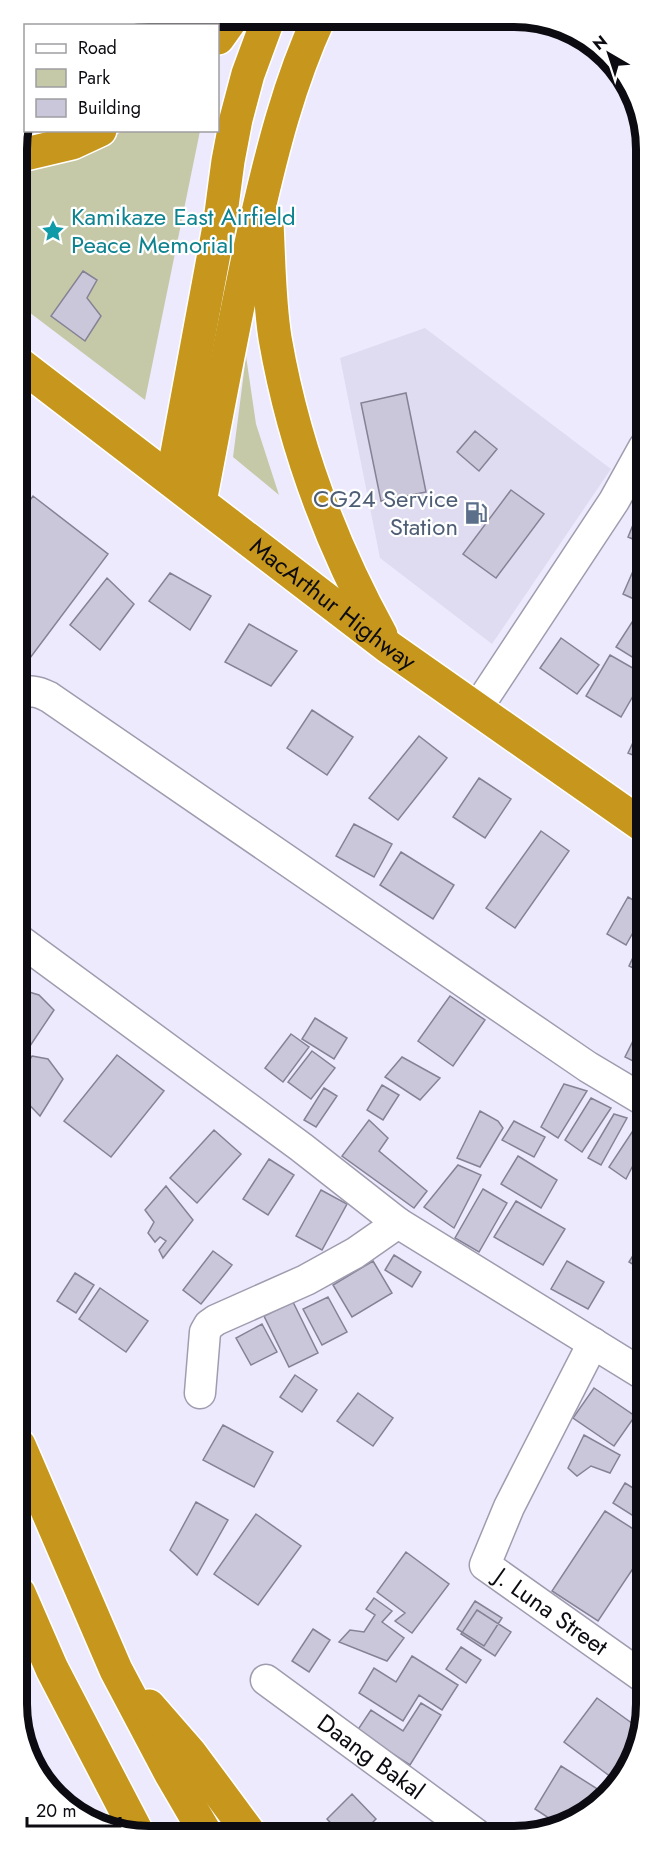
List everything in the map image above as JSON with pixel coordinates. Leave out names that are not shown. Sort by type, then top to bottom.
[{"type":"highway","points":[[172,480],[218,233],[236,119],[248,74],[265,27]]},
{"type":"highway","points":[[200,502],[245,269],[265,180],[296,72],[315,27]]},
{"type":"highway","points":[[27,154],[72,143],[96,132]]},
{"type":"highway","points":[[265,180],[270,289],[275,336],[284,385],[323,512],[359,596],[387,646]]},
{"type":"highway","name":"MacArthur Highway","points":[[27,368],[387,646],[636,821]]},
{"type":"highway","points":[[27,1464],[116,1670],[201,1826]]},
{"type":"highway","points":[[27,1611],[52,1669],[133,1825]]},
{"type":"highway","points":[[116,1670],[190,1753],[244,1826]]},
{"type":"street","points":[[476,710],[614,501],[636,461]]},
{"type":"street","points":[[27,692],[38,691],[49,697],[540,1035],[636,1096]]},
{"type":"street","points":[[27,946],[301,1148],[398,1223],[636,1370]]},
{"type":"street","points":[[200,1393],[205,1332],[209,1325],[306,1280],[355,1253],[398,1223]]},
{"type":"street","name":"J. Luna Street","points":[[593,1343],[509,1507],[485,1565],[636,1672]]},
{"type":"street","name":"Daang Bakal","points":[[266,1680],[465,1826]]},
{"type":"shaded area","name":"CG24 Service Station","points":[[425,328],[611,469],[492,644],[380,558],[340,358]]},
{"type":"green space","points":[[121,132],[200,132],[145,400],[27,311],[27,167],[88,150]]},
{"type":"green space","points":[[246,356],[256,424],[279,495],[233,457]]},
{"type":"building","points":[[83,271],[97,280],[87,298],[101,316],[85,341],[51,316]]},
{"type":"building","points":[[406,393],[426,492],[381,501],[361,403]]},
{"type":"building","points":[[475,431],[497,449],[479,471],[457,452]]},
{"type":"building","points":[[511,490],[544,514],[496,578],[463,554]]},
{"type":"building","points":[[33,496],[108,554],[27,662],[27,504]]},
{"type":"building","points":[[636,518],[636,540],[628,537]]},
{"type":"building","points":[[636,564],[636,600],[623,594]]},
{"type":"building","points":[[170,573],[211,596],[190,630],[149,601]]},
{"type":"building","points":[[107,578],[134,604],[100,650],[70,625]]},
{"type":"building","points":[[636,616],[636,659],[616,647]]},
{"type":"building","points":[[249,624],[297,651],[271,686],[225,662]]},
{"type":"building","points":[[561,638],[599,665],[577,694],[540,668]]},
{"type":"building","points":[[610,655],[636,670],[636,691],[621,717],[586,696]]},
{"type":"building","points":[[312,710],[353,737],[327,775],[287,748]]},
{"type":"building","points":[[419,736],[447,758],[398,820],[369,798]]},
{"type":"building","points":[[636,736],[636,756],[628,753]]},
{"type":"building","points":[[479,778],[511,799],[485,838],[453,817]]},
{"type":"building","points":[[354,824],[392,844],[374,877],[336,856]]},
{"type":"building","points":[[541,831],[569,851],[515,928],[486,908]]},
{"type":"building","points":[[401,852],[454,885],[433,919],[380,885]]},
{"type":"building","points":[[628,897],[636,902],[636,927],[626,945],[607,934]]},
{"type":"building","points":[[636,951],[636,970],[629,966]]},
{"type":"building","points":[[27,991],[39,995],[54,1010],[27,1050]]},
{"type":"building","points":[[450,996],[485,1020],[453,1066],[418,1041]]},
{"type":"building","points":[[315,1018],[347,1038],[334,1059],[302,1039]]},
{"type":"building","points":[[291,1034],[309,1047],[283,1082],[265,1068]]},
{"type":"building","points":[[636,1035],[636,1062],[625,1057]]},
{"type":"building","points":[[312,1051],[335,1068],[311,1099],[288,1082]]},
{"type":"building","points":[[117,1055],[164,1091],[111,1157],[64,1121]]},
{"type":"building","points":[[32,1056],[48,1059],[63,1079],[40,1116],[27,1102],[27,1064]]},
{"type":"building","points":[[402,1057],[440,1078],[420,1100],[385,1077]]},
{"type":"building","points":[[564,1084],[587,1091],[558,1138],[541,1127]]},
{"type":"building","points":[[382,1085],[399,1095],[383,1120],[367,1110]]},
{"type":"building","points":[[324,1088],[337,1096],[316,1127],[304,1120]]},
{"type":"building","points":[[591,1098],[611,1108],[582,1152],[565,1140]]},
{"type":"building","points":[[480,1111],[498,1121],[503,1128],[480,1167],[457,1158]]},
{"type":"building","points":[[614,1114],[627,1118],[601,1165],[588,1158]]},
{"type":"building","points":[[369,1120],[388,1138],[379,1151],[427,1191],[414,1208],[342,1156]]},
{"type":"building","points":[[514,1121],[545,1137],[534,1157],[502,1140]]},
{"type":"building","points":[[636,1126],[636,1160],[626,1179],[609,1167]]},
{"type":"building","points":[[214,1130],[241,1154],[197,1203],[170,1178]]},
{"type":"building","points":[[518,1156],[557,1180],[541,1208],[501,1184]]},
{"type":"building","points":[[269,1159],[294,1175],[268,1215],[243,1199]]},
{"type":"building","points":[[458,1165],[481,1175],[454,1228],[424,1207]]},
{"type":"building","points":[[166,1186],[193,1220],[163,1258],[159,1250],[166,1241],[160,1237],[155,1242],[148,1233],[154,1222],[145,1210]]},
{"type":"building","points":[[483,1189],[507,1203],[479,1252],[455,1238]]},
{"type":"building","points":[[321,1190],[347,1204],[322,1250],[296,1236]]},
{"type":"building","points":[[516,1201],[565,1229],[543,1265],[494,1237]]},
{"type":"building","points":[[636,1250],[636,1266],[629,1262]]},
{"type":"building","points":[[213,1251],[232,1265],[201,1304],[183,1290]]},
{"type":"building","points":[[394,1255],[421,1272],[412,1287],[385,1270]]},
{"type":"building","points":[[373,1261],[392,1293],[352,1317],[333,1285]]},
{"type":"building","points":[[567,1261],[604,1282],[588,1309],[551,1289]]},
{"type":"building","points":[[75,1273],[94,1285],[76,1313],[57,1301]]},
{"type":"building","points":[[100,1288],[148,1321],[126,1352],[79,1319]]},
{"type":"building","points":[[328,1297],[347,1332],[322,1345],[303,1309]]},
{"type":"building","points":[[293,1302],[318,1353],[289,1367],[264,1316]]},
{"type":"building","points":[[262,1324],[277,1352],[251,1365],[236,1338]]},
{"type":"building","points":[[295,1375],[317,1390],[302,1412],[280,1397]]},
{"type":"building","points":[[594,1388],[635,1416],[614,1446],[573,1418]]},
{"type":"building","points":[[358,1393],[393,1418],[373,1446],[337,1421]]},
{"type":"building","points":[[223,1425],[273,1452],[254,1487],[203,1460]]},
{"type":"building","points":[[584,1435],[620,1455],[610,1473],[591,1466],[577,1476],[568,1468]]},
{"type":"building","points":[[625,1483],[636,1490],[636,1518],[613,1503]]},
{"type":"building","points":[[196,1502],[228,1520],[197,1575],[170,1550]]},
{"type":"building","points":[[605,1511],[636,1531],[636,1564],[598,1621],[552,1591]]},
{"type":"building","points":[[256,1514],[301,1546],[258,1605],[214,1574]]},
{"type":"building","points":[[406,1552],[449,1584],[412,1633],[395,1621],[405,1613],[377,1592]]},
{"type":"building","points":[[374,1598],[392,1611],[382,1622],[404,1638],[387,1661],[339,1642],[350,1630],[364,1632],[375,1615],[366,1609]]},
{"type":"building","points":[[475,1601],[502,1618],[484,1646],[457,1629]]},
{"type":"building","points":[[477,1610],[511,1632],[495,1656],[461,1634]]},
{"type":"building","points":[[313,1629],[330,1640],[309,1672],[292,1661]]},
{"type":"building","points":[[461,1647],[481,1660],[466,1683],[446,1669]]},
{"type":"building","points":[[412,1656],[458,1685],[442,1710],[419,1695],[403,1721],[359,1693],[374,1668],[396,1682]]},
{"type":"building","points":[[597,1698],[634,1725],[627,1751],[611,1777],[564,1742]]},
{"type":"building","points":[[421,1703],[441,1715],[410,1765],[357,1731],[371,1710],[403,1731]]},
{"type":"building","points":[[561,1766],[600,1791],[575,1810],[552,1820],[535,1809]]},
{"type":"building","points":[[352,1794],[376,1819],[369,1826],[334,1826],[327,1819]]},
{"type":"place","name":"Kamikaze East Airfield Peace Memorial","points":[[53,231]]},
{"type":"place","name":"CG24 Service Station","points":[[476,513]]}]
